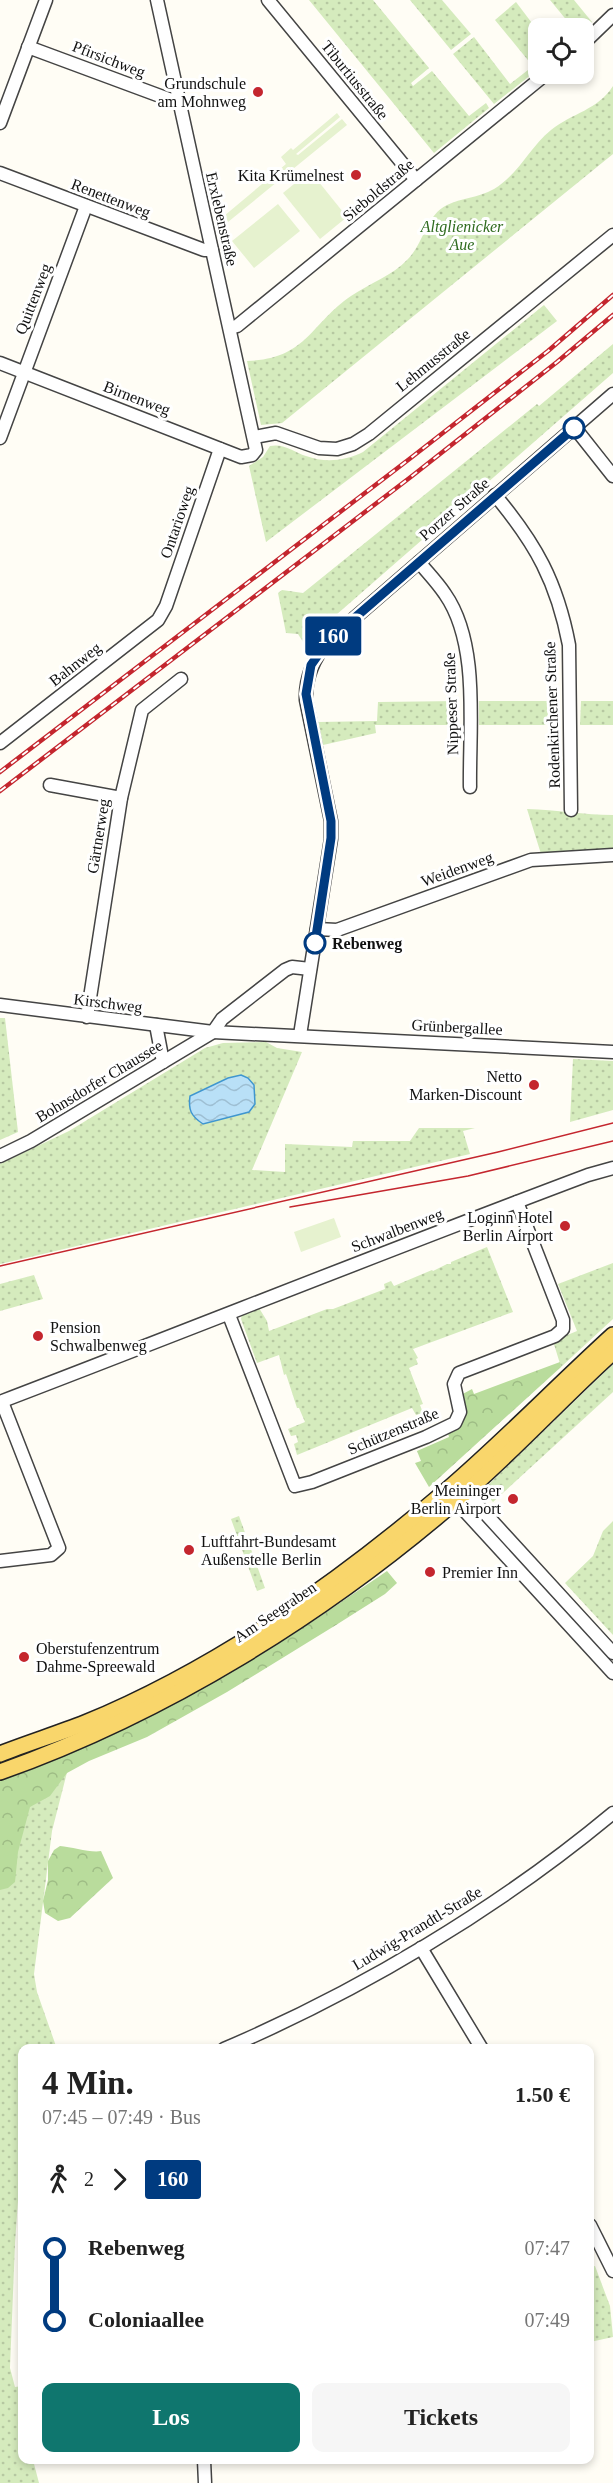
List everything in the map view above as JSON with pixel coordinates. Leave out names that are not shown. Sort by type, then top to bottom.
[{"type":"main road","name":"Am Seegraben","points":[[0,1754],[86,1722],[145,1695],[222,1654],[314,1594],[456,1492],[613,1335]]},
{"type":"main road","name":"Am Seegraben","points":[[0,1772],[94,1733],[237,1659],[313,1609],[385,1558],[613,1352]]},
{"type":"street","points":[[0,123],[46,0]]},
{"type":"street","name":"Erxlebenstraße","points":[[157,0],[255,441]]},
{"type":"street","name":"Tiburtiusstraße","points":[[268,0],[416,180]]},
{"type":"street","points":[[594,33],[613,15]]},
{"type":"street","name":"Pfirsichweg","points":[[28,47],[171,100],[178,99]]},
{"type":"street","name":"Sieboldstraße","points":[[230,328],[237,326],[534,84]]},
{"type":"street","name":"Renettenweg","points":[[0,172],[204,250],[212,250]]},
{"type":"street","name":"Quittenweg","points":[[0,438],[86,206]]},
{"type":"street","name":"Lehmusstraße","points":[[255,441],[276,433],[319,448],[337,449],[353,444],[369,434],[613,235]]},
{"type":"street","name":"Birnenweg","points":[[0,363],[241,457],[248,457],[254,453],[255,441]]},
{"type":"street","name":"Porzer Straße","points":[[317,929],[331,838],[331,821],[306,694],[311,665],[328,641],[613,394]]},
{"type":"street","points":[[574,428],[613,476]]},
{"type":"street","name":"Ontarioweg","points":[[166,606],[220,449]]},
{"type":"street","name":"Rodenkirchener Straße","points":[[495,495],[520,524],[539,553],[564,618],[569,645],[571,810]]},
{"type":"street","name":"Nippeser Straße","points":[[419,561],[446,595],[464,639],[469,660],[470,787]]},
{"type":"street","name":"Bahnweg","points":[[0,743],[158,620],[166,606]]},
{"type":"street","name":"Gärtnerweg","points":[[87,1017],[121,798],[142,711],[181,679]]},
{"type":"street","points":[[50,785],[121,798]]},
{"type":"street","name":"Weidenweg","points":[[317,929],[338,930],[531,860],[613,855]]},
{"type":"street","points":[[300,1035],[317,929]]},
{"type":"street","points":[[213,1032],[222,1019],[285,970],[292,967],[310,969]]},
{"type":"street","name":"Kirschweg","points":[[0,1005],[213,1032],[300,1035]]},
{"type":"street","points":[[156,1024],[163,1062]]},
{"type":"street","name":"Bohnsdorfer Chaussee","points":[[0,1156],[31,1141],[213,1032]]},
{"type":"street","name":"Grünbergallee","points":[[300,1035],[613,1052]]},
{"type":"street","name":"Schwalbenweg","points":[[0,1561],[56,1553],[59,1548],[1,1402],[229,1315],[392,1249],[588,1175],[613,1168]]},
{"type":"street","name":"Schützenstraße","points":[[229,1315],[295,1486],[406,1445],[455,1423],[460,1412],[454,1384],[459,1373],[555,1336],[563,1329],[563,1320],[516,1202]]},
{"type":"street","points":[[456,1492],[613,1653]]},
{"type":"street","points":[[456,1492],[613,1673]]},
{"type":"street","name":"Ludwig-Prandtl-Straße","points":[[236,2044],[300,2016],[420,1948],[513,1890],[613,1813]]},
{"type":"street","points":[[420,1948],[479,2044]]},
{"type":"street","points":[[594,2233],[613,2271]]},
{"type":"street","points":[[204,2464],[205,2483]]},
{"type":"green space","points":[[309,0],[373,0],[429,68],[411,83],[413,86],[432,71],[469,116],[486,103],[489,108],[434,153]]},
{"type":"green space","points":[[410,0],[442,0],[471,34],[451,50]]},
{"type":"green space","points":[[550,0],[574,0],[589,18],[565,18]]},
{"type":"green space","points":[[516,2],[528,18],[528,60],[495,20]]},
{"type":"green space","points":[[474,37],[510,84],[528,70],[528,77],[494,104],[453,54]]},
{"type":"green space","name":"Altglienicker Aue","points":[[613,86],[613,154],[282,423],[261,425],[247,361],[267,359],[295,347],[351,296],[395,270],[408,259],[434,215],[440,210],[452,203],[494,189],[517,169],[551,130],[600,101]]},
{"type":"green space","points":[[337,113],[340,117],[296,154],[298,155],[342,119],[347,125],[228,222],[224,216],[286,164],[281,157],[291,148],[293,150]]},
{"type":"green space","points":[[310,171],[347,217],[320,239],[283,193]]},
{"type":"green space","points":[[278,204],[300,231],[254,268],[232,241]]},
{"type":"green space","points":[[544,305],[557,321],[266,542],[249,466],[263,457],[270,446],[284,447],[306,456],[328,460],[342,459],[363,452]]},
{"type":"green space","points":[[613,344],[613,373],[320,629],[321,636],[308,650],[298,634],[286,633],[278,593],[282,590],[303,593],[537,404],[539,406]]},
{"type":"green space","points":[[458,701],[458,725],[375,725],[376,733],[323,745],[318,722],[377,721],[378,702]]},
{"type":"green space","points":[[479,701],[559,701],[559,725],[479,725]]},
{"type":"green space","points":[[581,701],[613,701],[613,725],[580,725]]},
{"type":"green space","points":[[527,809],[613,815],[613,850],[541,854]]},
{"type":"green space","points":[[0,1018],[5,1018],[18,1132],[0,1140]]},
{"type":"green space","points":[[266,1042],[277,1048],[302,1052],[252,1170],[285,1172],[285,1144],[352,1147],[353,1141],[410,1141],[419,1128],[475,1128],[463,1131],[470,1154],[0,1264],[0,1164],[69,1131],[205,1048],[223,1043]]},
{"type":"green space","points":[[573,1059],[613,1061],[613,1110],[570,1122]]},
{"type":"green space","points":[[334,1218],[341,1237],[301,1252],[294,1232]]},
{"type":"green space","points":[[487,1247],[513,1312],[413,1349],[418,1358],[416,1359],[418,1364],[409,1368],[423,1404],[420,1405],[423,1413],[416,1415],[412,1408],[297,1455],[294,1444],[298,1442],[296,1435],[291,1436],[288,1429],[305,1422],[297,1408],[286,1374],[284,1375],[279,1355],[257,1363],[241,1319],[242,1315],[259,1308],[267,1321],[269,1331],[385,1289],[384,1284],[391,1281],[394,1286],[433,1271]]},
{"type":"green space","points":[[613,1263],[613,1319],[561,1367],[553,1341],[577,1331],[558,1284]]},
{"type":"green space","points":[[34,1275],[43,1299],[0,1311],[0,1284]]},
{"type":"green space","points":[[560,1362],[561,1367],[429,1487],[415,1463],[421,1461],[417,1451],[449,1437],[448,1433],[459,1396],[472,1389],[474,1394]]},
{"type":"green space","points":[[613,1364],[613,1392],[493,1502],[487,1495],[487,1486]]},
{"type":"green space","points":[[239,1516],[265,1588],[257,1591],[231,1519]]},
{"type":"green space","points":[[613,1521],[613,1635],[565,1583],[593,1556],[603,1531]]},
{"type":"green space","points":[[387,1571],[397,1583],[385,1594],[336,1625],[227,1692],[147,1737],[89,1761],[67,1773],[50,1796],[30,1807],[18,1852],[15,1882],[8,1888],[0,1890],[0,1781],[121,1729],[180,1700],[276,1645]]},
{"type":"green space","points":[[72,1753],[52,1831],[34,1974],[37,1992],[55,2044],[18,2044],[18,2201],[10,2368],[15,2387],[18,2387],[18,2464],[34,2464],[39,2483],[0,2483],[0,1781]]},
{"type":"green space","points":[[60,1846],[101,1851],[113,1878],[70,1918],[58,1921],[45,1913],[43,1901],[48,1880],[48,1861],[54,1850]]},
{"type":"green space","points":[[594,2266],[610,2306],[613,2337],[594,2341]]},
{"type":"water","points":[[241,1075],[248,1078],[254,1085],[255,1104],[249,1112],[203,1124],[196,1118],[190,1109],[190,1096],[228,1078]]},
{"type":"tram line","points":[[0,1266],[498,1152],[613,1123]]},
{"type":"tram line","points":[[290,1207],[468,1176],[613,1141]]},
{"type":"railway","points":[[0,772],[412,457],[548,351],[613,295]]},
{"type":"railway","points":[[0,791],[412,476],[613,315]]},
{"type":"bus line","name":"160","points":[[315,943],[331,838],[331,821],[307,705],[307,681],[311,665],[328,641],[574,428]]},
{"type":"place","name":"Grundschule am Mohnweg","points":[[258,92]]},
{"type":"place","name":"Kita Krümelnest","points":[[356,175]]},
{"type":"place","name":"Rebenweg","points":[[315,943]]},
{"type":"place","name":"Netto Marken-Discount","points":[[534,1085]]},
{"type":"place","name":"Loginn Hotel Berlin Airport","points":[[565,1226]]},
{"type":"place","name":"Pension Schwalbenweg","points":[[38,1336]]},
{"type":"place","name":"Meininger Berlin Airport","points":[[513,1499]]},
{"type":"place","name":"Luftfahrt-Bundesamt Außenstelle Berlin","points":[[189,1550]]},
{"type":"place","name":"Premier Inn","points":[[430,1572]]},
{"type":"place","name":"Oberstufenzentrum Dahme-Spreewald","points":[[24,1657]]}]
